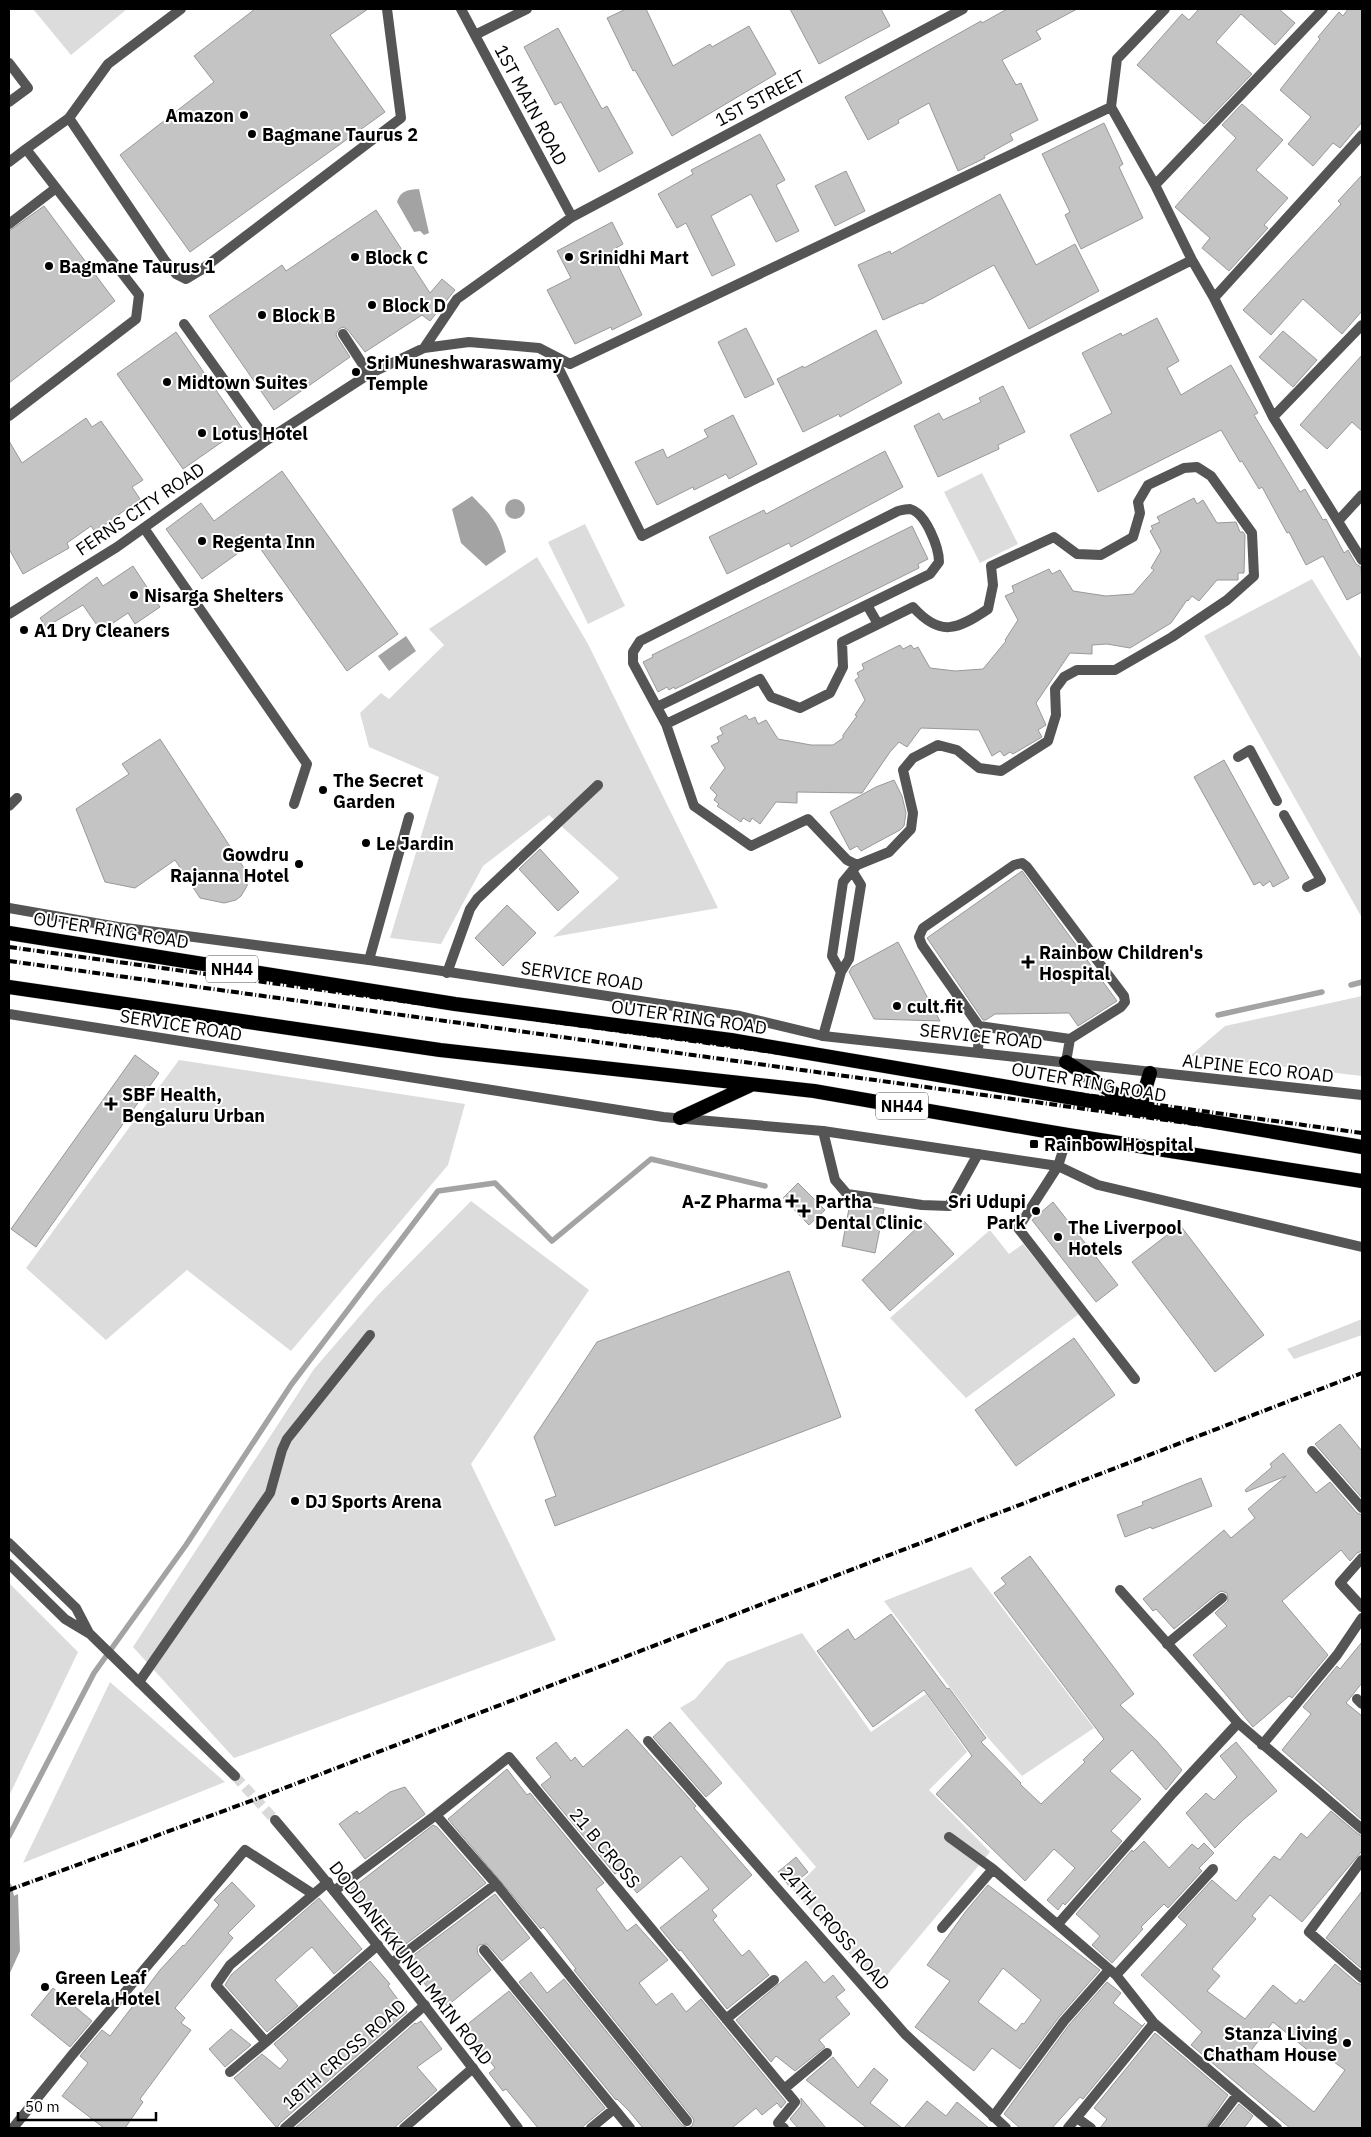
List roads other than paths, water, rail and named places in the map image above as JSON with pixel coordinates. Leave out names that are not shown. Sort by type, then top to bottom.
[{"type":"highway","name":"OUTER RING ROAD","points":[[9,933],[455,1004],[730,1040],[1362,1148]]},
{"type":"highway","name":"NH44","points":[[9,987],[440,1050],[814,1091],[1068,1135],[1362,1181]]},
{"type":"highway","points":[[1066,1062],[1140,1110],[1150,1073]]},
{"type":"highway","points":[[680,1118],[750,1085]]},
{"type":"street","points":[[9,162],[69,118],[108,64],[181,9]]},
{"type":"street","points":[[69,118],[164,259],[176,274],[186,278],[201,270],[401,118],[387,9]]},
{"type":"street","name":"1ST MAIN ROAD","points":[[461,9],[572,216]]},
{"type":"street","points":[[475,35],[527,9]]},
{"type":"street","name":"1ST STREET","points":[[548,234],[572,216],[963,9]]},
{"type":"street","points":[[1165,9],[1117,59],[1111,107],[1214,298],[1273,417],[1362,560]]},
{"type":"street","points":[[1154,185],[1323,9]]},
{"type":"street","points":[[9,63],[28,88],[9,102]]},
{"type":"street","points":[[424,348],[470,342],[539,348],[570,364],[1111,107]]},
{"type":"street","points":[[1214,298],[1362,135]]},
{"type":"street","points":[[9,416],[136,319],[139,295],[26,149]]},
{"type":"street","points":[[9,224],[56,188]]},
{"type":"street","name":"FERNS CITY ROAD","points":[[9,614],[144,528],[267,440],[369,374],[424,348],[458,299],[548,234]]},
{"type":"street","points":[[552,355],[642,536],[1192,260]]},
{"type":"street","points":[[184,324],[267,440]]},
{"type":"street","points":[[1273,417],[1362,325]]},
{"type":"street","points":[[343,334],[369,374]]},
{"type":"street","points":[[666,724],[760,679],[771,697],[800,708],[830,693],[844,667],[842,642],[912,607],[925,621],[943,628],[969,622],[988,609],[993,586],[991,566],[1054,537],[1077,554],[1101,555],[1133,537],[1140,513],[1138,502],[1148,485],[1184,468],[1197,467],[1211,476],[1252,534],[1254,576],[1228,600],[1172,637],[1114,670],[1077,670],[1064,677],[1055,689],[1056,715],[1048,741],[1041,746],[1001,771],[979,768],[958,750],[938,745],[913,758],[903,770],[913,813],[911,829],[889,852],[855,869],[843,882],[832,956],[841,972]]},
{"type":"street","points":[[1338,521],[1362,495]]},
{"type":"street","points":[[657,707],[930,574],[939,562],[939,551],[922,516],[909,509],[898,511],[640,641],[633,652],[632,663],[666,724],[694,806],[751,846],[808,819],[855,869],[861,885],[849,959],[841,972],[823,1036]]},
{"type":"street","points":[[144,528],[308,764],[294,804]]},
{"type":"street","points":[[867,605],[878,624]]},
{"type":"street","points":[[1238,756],[1250,750],[1277,801]]},
{"type":"street","points":[[447,973],[470,909],[477,899],[598,786]]},
{"type":"street","points":[[9,806],[17,798]]},
{"type":"street","points":[[1284,815],[1321,880],[1307,887]]},
{"type":"street","points":[[369,960],[409,817]]},
{"type":"street","points":[[978,1052],[979,1026],[922,945],[919,937],[923,928],[1014,865],[1022,863],[1027,866],[1124,996],[1124,1002],[1121,1007],[1070,1039],[979,1026]]},
{"type":"street","name":"SERVICE ROAD","points":[[9,908],[118,927],[369,960],[740,1016],[823,1036],[978,1052],[1150,1073]]},
{"type":"street","name":"SERVICE ROAD","points":[[9,1014],[680,1118],[822,1131],[1058,1166],[1098,1185],[1362,1247]]},
{"type":"street","points":[[1066,1062],[1070,1039]]},
{"type":"street","name":"ALPINE ECO ROAD","points":[[1150,1073],[1362,1095]]},
{"type":"street","points":[[822,1131],[835,1180],[847,1194],[922,1205],[949,1206],[978,1154]]},
{"type":"street","points":[[1068,1135],[1058,1166],[1018,1228],[1135,1379]]},
{"type":"street","points":[[139,1682],[270,1493],[287,1439],[370,1335]]},
{"type":"street","points":[[1312,1451],[1362,1508]]},
{"type":"street","points":[[9,1543],[76,1608],[90,1634]]},
{"type":"street","points":[[1362,1558],[1340,1583],[1362,1607]]},
{"type":"street","points":[[9,1564],[65,1619],[90,1634],[235,1776]]},
{"type":"street","points":[[1120,1590],[1238,1723],[1362,1828]]},
{"type":"street","points":[[1167,1644],[1222,1598]]},
{"type":"street","points":[[1262,1745],[1337,1655],[1362,1618]]},
{"type":"street","points":[[1058,1924],[1173,1793],[1238,1723]]},
{"type":"street","name":"24TH CROSS ROAD","points":[[648,1741],[905,2034],[1006,2128]]},
{"type":"street","name":"21 B CROSS","points":[[266,2042],[216,1985],[230,1965],[313,1894],[331,1887],[436,1815],[509,1757],[794,2102],[778,2123],[784,2128]]},
{"type":"street","points":[[436,1815],[496,1884],[687,2121]]},
{"type":"street","name":"DODDANEKKUNDI MAIN ROAD","points":[[275,1820],[378,1945],[518,2128]]},
{"type":"street","points":[[949,1837],[993,1869],[1058,1924],[1112,1972],[1154,2023],[1278,2128]]},
{"type":"street","points":[[13,2128],[245,1850],[313,1894]]},
{"type":"street","points":[[1362,1860],[1309,1932],[1362,1978]]},
{"type":"street","points":[[942,1928],[993,1869]]},
{"type":"street","points":[[993,2117],[1064,2021],[1213,1869]]},
{"type":"street","points":[[392,1963],[496,1884]]},
{"type":"street","points":[[230,2072],[378,1945]]},
{"type":"street","points":[[484,1950],[630,2128]]},
{"type":"street","points":[[726,2019],[774,1980]]},
{"type":"street","name":"18TH CROSS ROAD","points":[[285,2128],[425,2005]]},
{"type":"street","points":[[1068,2128],[1154,2023]]},
{"type":"street","points":[[784,2089],[827,2053]]},
{"type":"street","points":[[404,2128],[473,2068]]},
{"type":"street","points":[[1212,2128],[1237,2095]]},
{"type":"street","points":[[591,2128],[614,2109]]},
{"type":"street","points":[[1077,2118],[1091,2128]]},
{"type":"waterway","points":[[1351,985],[1362,982]]},
{"type":"waterway","points":[[1218,1015],[1322,992]]},
{"type":"waterway","points":[[9,1836],[94,1673],[186,1545],[291,1385],[438,1191],[495,1183],[552,1241],[651,1159],[765,1186]]},
{"type":"waterway","points":[[9,1886],[13,1904]]},
{"type":"tunnel","points":[[235,1776],[275,1820]]},
{"type":"railway","points":[[9,947],[1362,1133]]},
{"type":"railway","points":[[9,961],[1362,1147]]},
{"type":"railway","points":[[9,1890],[256,1799],[1362,1373]]},
{"type":"place","name":"Amazon","points":[[244,115]]},
{"type":"place","name":"Bagmane Taurus 2","points":[[252,134]]},
{"type":"place","name":"Block C","points":[[355,257]]},
{"type":"place","name":"Srinidhi Mart","points":[[569,257]]},
{"type":"place","name":"Bagmane Taurus 1","points":[[49,266]]},
{"type":"place","name":"Block D","points":[[372,305]]},
{"type":"place","name":"Block B","points":[[262,315]]},
{"type":"place","name":"Sri Muneshwaraswamy Temple","points":[[356,372]]},
{"type":"place","name":"Midtown Suites","points":[[167,382]]},
{"type":"place","name":"Lotus Hotel","points":[[202,433]]},
{"type":"place","name":"Regenta Inn","points":[[202,541]]},
{"type":"place","name":"Nisarga Shelters","points":[[134,595]]},
{"type":"place","name":"A1 Dry Cleaners","points":[[24,630]]},
{"type":"place","name":"The Secret Garden","points":[[323,790]]},
{"type":"place","name":"Le Jardin","points":[[366,843]]},
{"type":"place","name":"Gowdru Rajanna Hotel","points":[[299,864]]},
{"type":"place","name":"Rainbow Children's Hospital","points":[[1028,962]]},
{"type":"place","name":"cult.fit","points":[[897,1006]]},
{"type":"place","name":"SBF Health, Bengaluru Urban","points":[[111,1104]]},
{"type":"place","name":"Rainbow Hospital","points":[[1034,1144]]},
{"type":"place","name":"A-Z Pharma","points":[[792,1201]]},
{"type":"place","name":"Partha Dental Clinic","points":[[804,1211]]},
{"type":"place","name":"Sri Udupi Park","points":[[1036,1211]]},
{"type":"place","name":"The Liverpool Hotels","points":[[1058,1237]]},
{"type":"place","name":"DJ Sports Arena","points":[[295,1501]]},
{"type":"place","name":"Green Leaf Kerela Hotel","points":[[45,1987]]},
{"type":"place","name":"Stanza Living Chatham House","points":[[1347,2043]]}]
